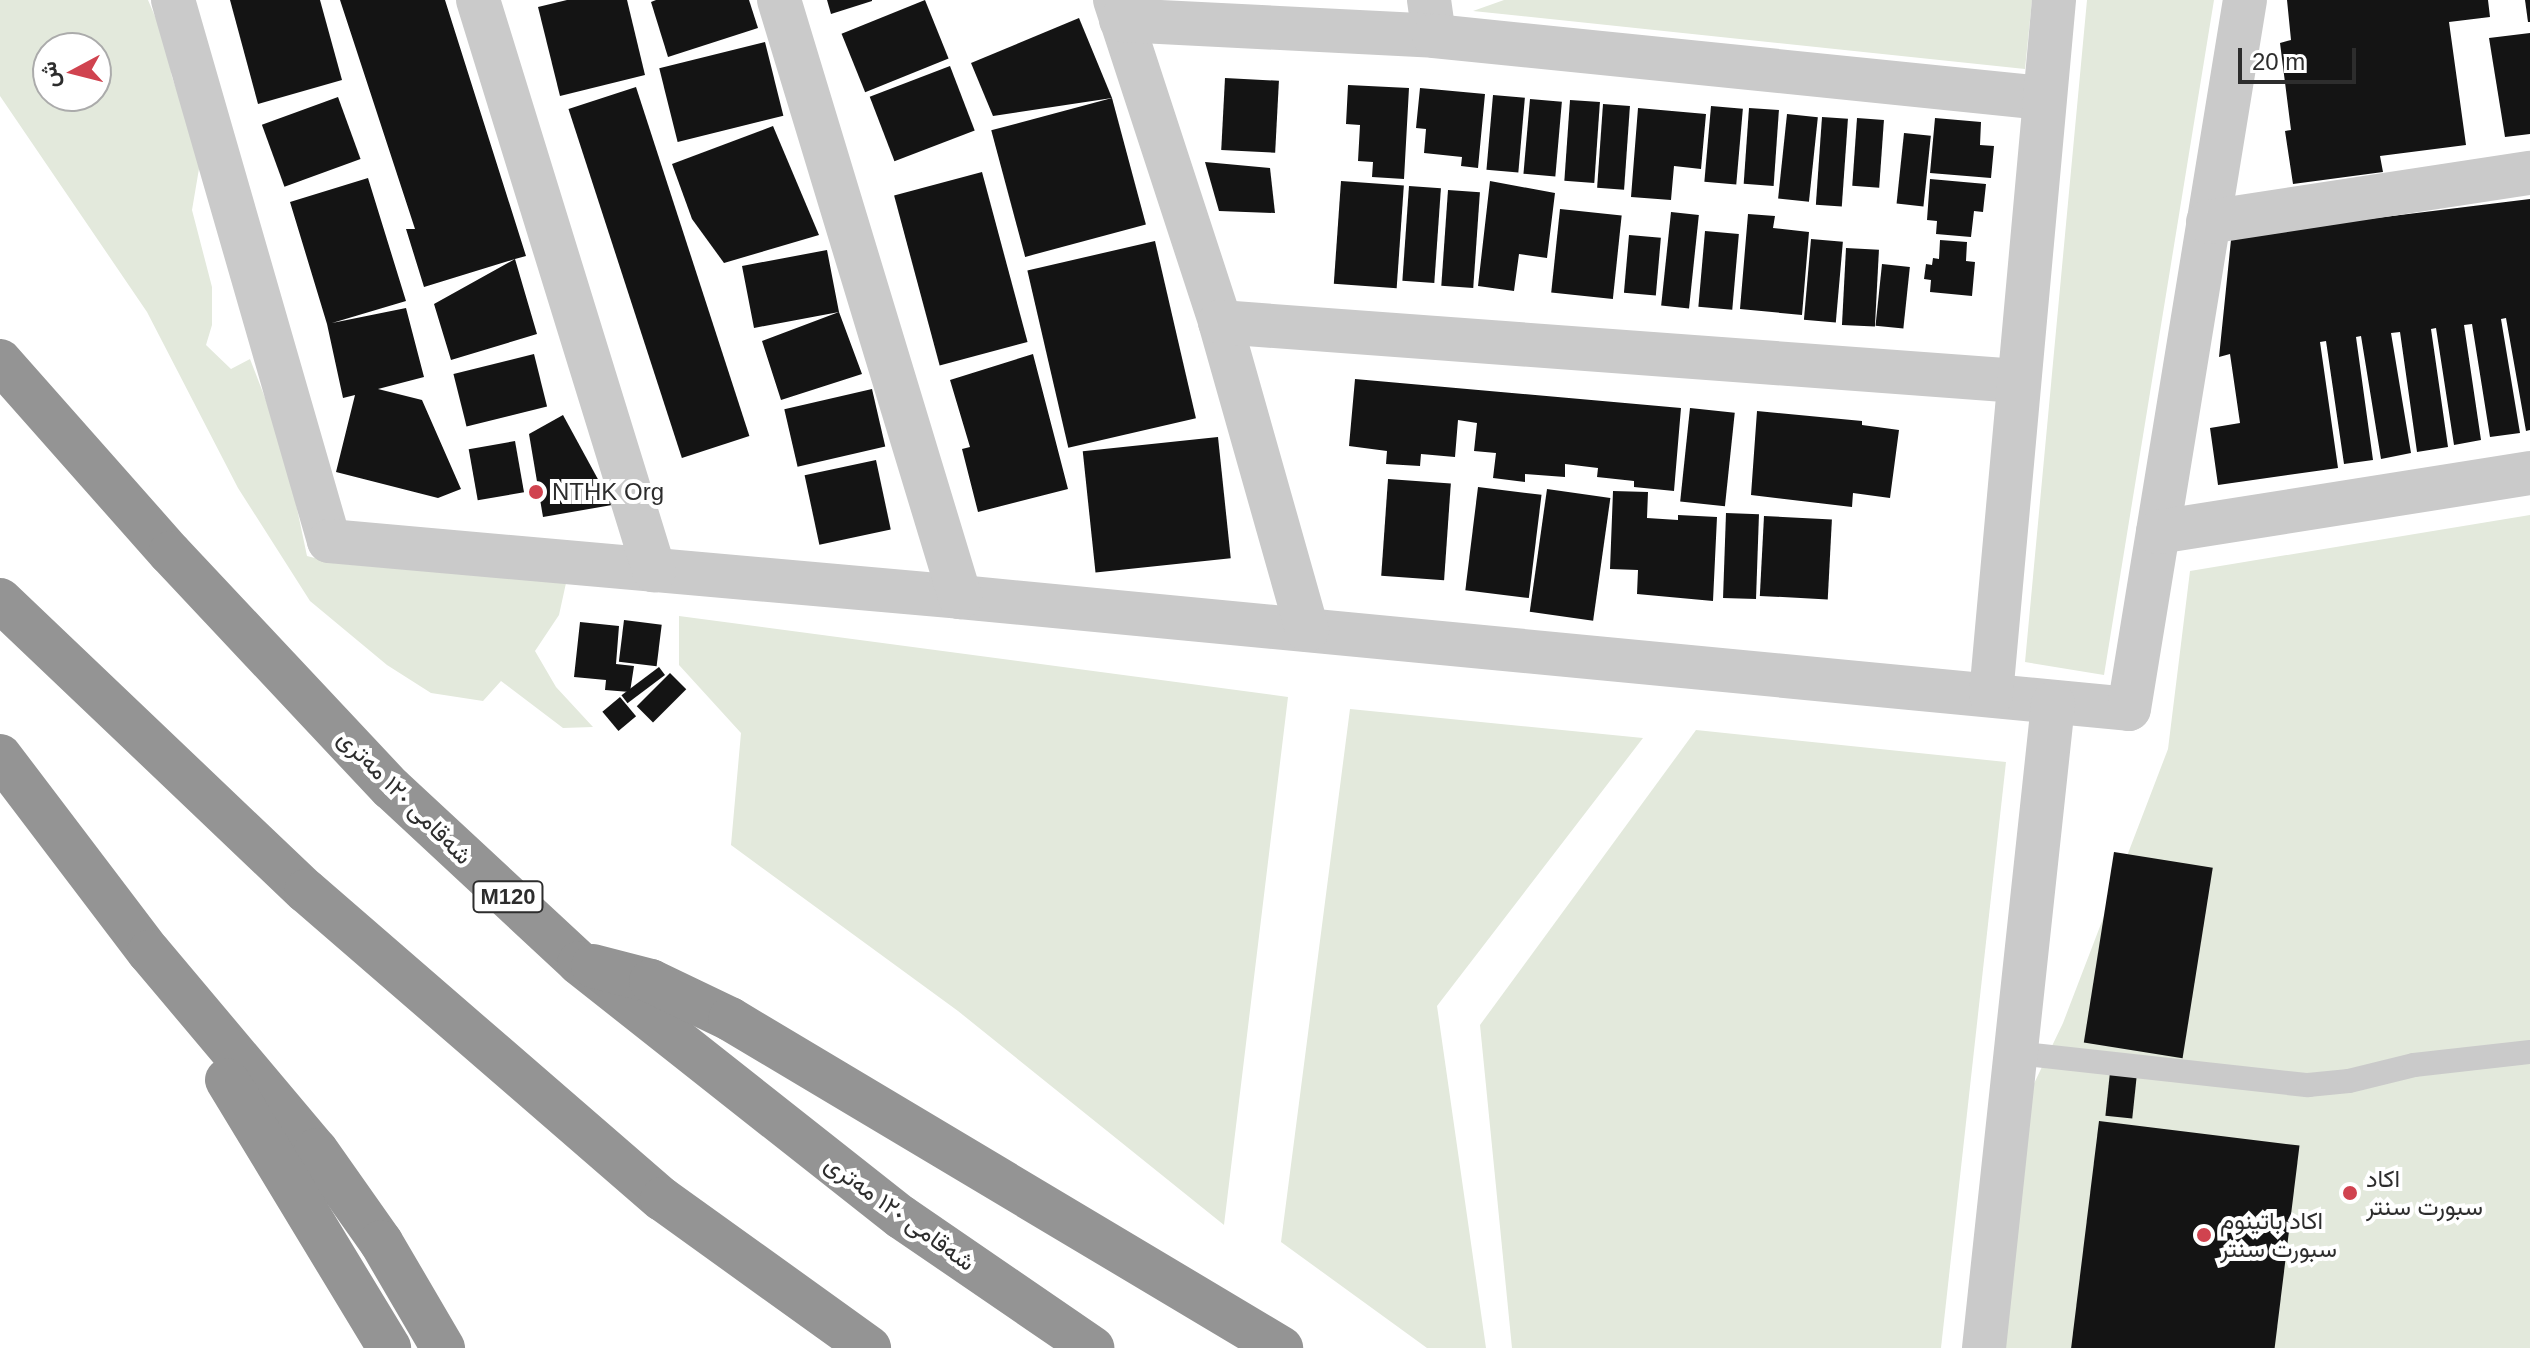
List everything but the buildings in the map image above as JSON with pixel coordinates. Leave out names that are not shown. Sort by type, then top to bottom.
[{"type":"highway","name":"شەقامی ١٢٠ مەتری","points":[[0,361],[170,553],[391,788],[579,963],[901,1217],[1092,1348]]},
{"type":"highway","points":[[0,600],[306,891],[662,1199],[869,1348]]},
{"type":"highway","points":[[0,756],[149,952],[316,1150],[381,1242],[443,1348]]},
{"type":"highway","points":[[149,952],[389,1348]]},
{"type":"highway","points":[[579,963],[651,981],[691,998],[1281,1348]]},
{"type":"street","points":[[173,0],[329,541],[960,597],[2129,709],[2245,0]]},
{"type":"street","points":[[478,0],[654,570]]},
{"type":"street","points":[[779,0],[960,597]]},
{"type":"street","points":[[1991,695],[2054,0]]},
{"type":"street","points":[[1307,630],[1220,322],[1118,10],[1432,18],[2043,98]]},
{"type":"street","points":[[2208,222],[2530,173]]},
{"type":"street","points":[[1220,322],[2018,381]]},
{"type":"street","points":[[2158,532],[2530,473]]},
{"type":"street","points":[[1984,1348],[2053,704]]},
{"type":"lane","points":[[2016,1053],[2308,1085],[2349,1081],[2414,1065],[2530,1052]]},
{"type":"shaded area","points":[[0,0],[148,0],[166,42],[172,77],[201,157],[192,210],[212,287],[212,325],[206,345],[231,369],[250,359],[284,447],[307,556],[334,563],[566,583],[559,615],[535,651],[556,687],[593,727],[563,728],[501,681],[483,701],[431,693],[387,665],[310,601],[238,488],[147,312],[0,96]]},
{"type":"shaded area","points":[[1504,0],[2032,0],[2025,69],[1473,11]]},
{"type":"shaded area","points":[[2087,0],[2214,0],[2104,675],[2025,662]]},
{"type":"shaded area","points":[[2530,515],[2530,1348],[2003,1348],[2028,1096],[2063,1023],[2168,749],[2190,571]]},
{"type":"shaded area","points":[[679,616],[1288,697],[1224,1225],[958,1011],[731,845],[741,733],[679,665]]},
{"type":"shaded area","points":[[1350,709],[1643,738],[1437,1006],[1486,1348],[1427,1348],[1281,1242]]},
{"type":"shaded area","points":[[1696,730],[2006,762],[1941,1348],[1512,1348],[1480,1025]]},
{"type":"place","name":"NTHK Org","points":[[536,492]]},
{"type":"place","name":"اکاد سبورت سنتر","points":[[2350,1193]]},
{"type":"place","name":"اكاد باتينوم سبورت سنتر","points":[[2204,1235]]}]
